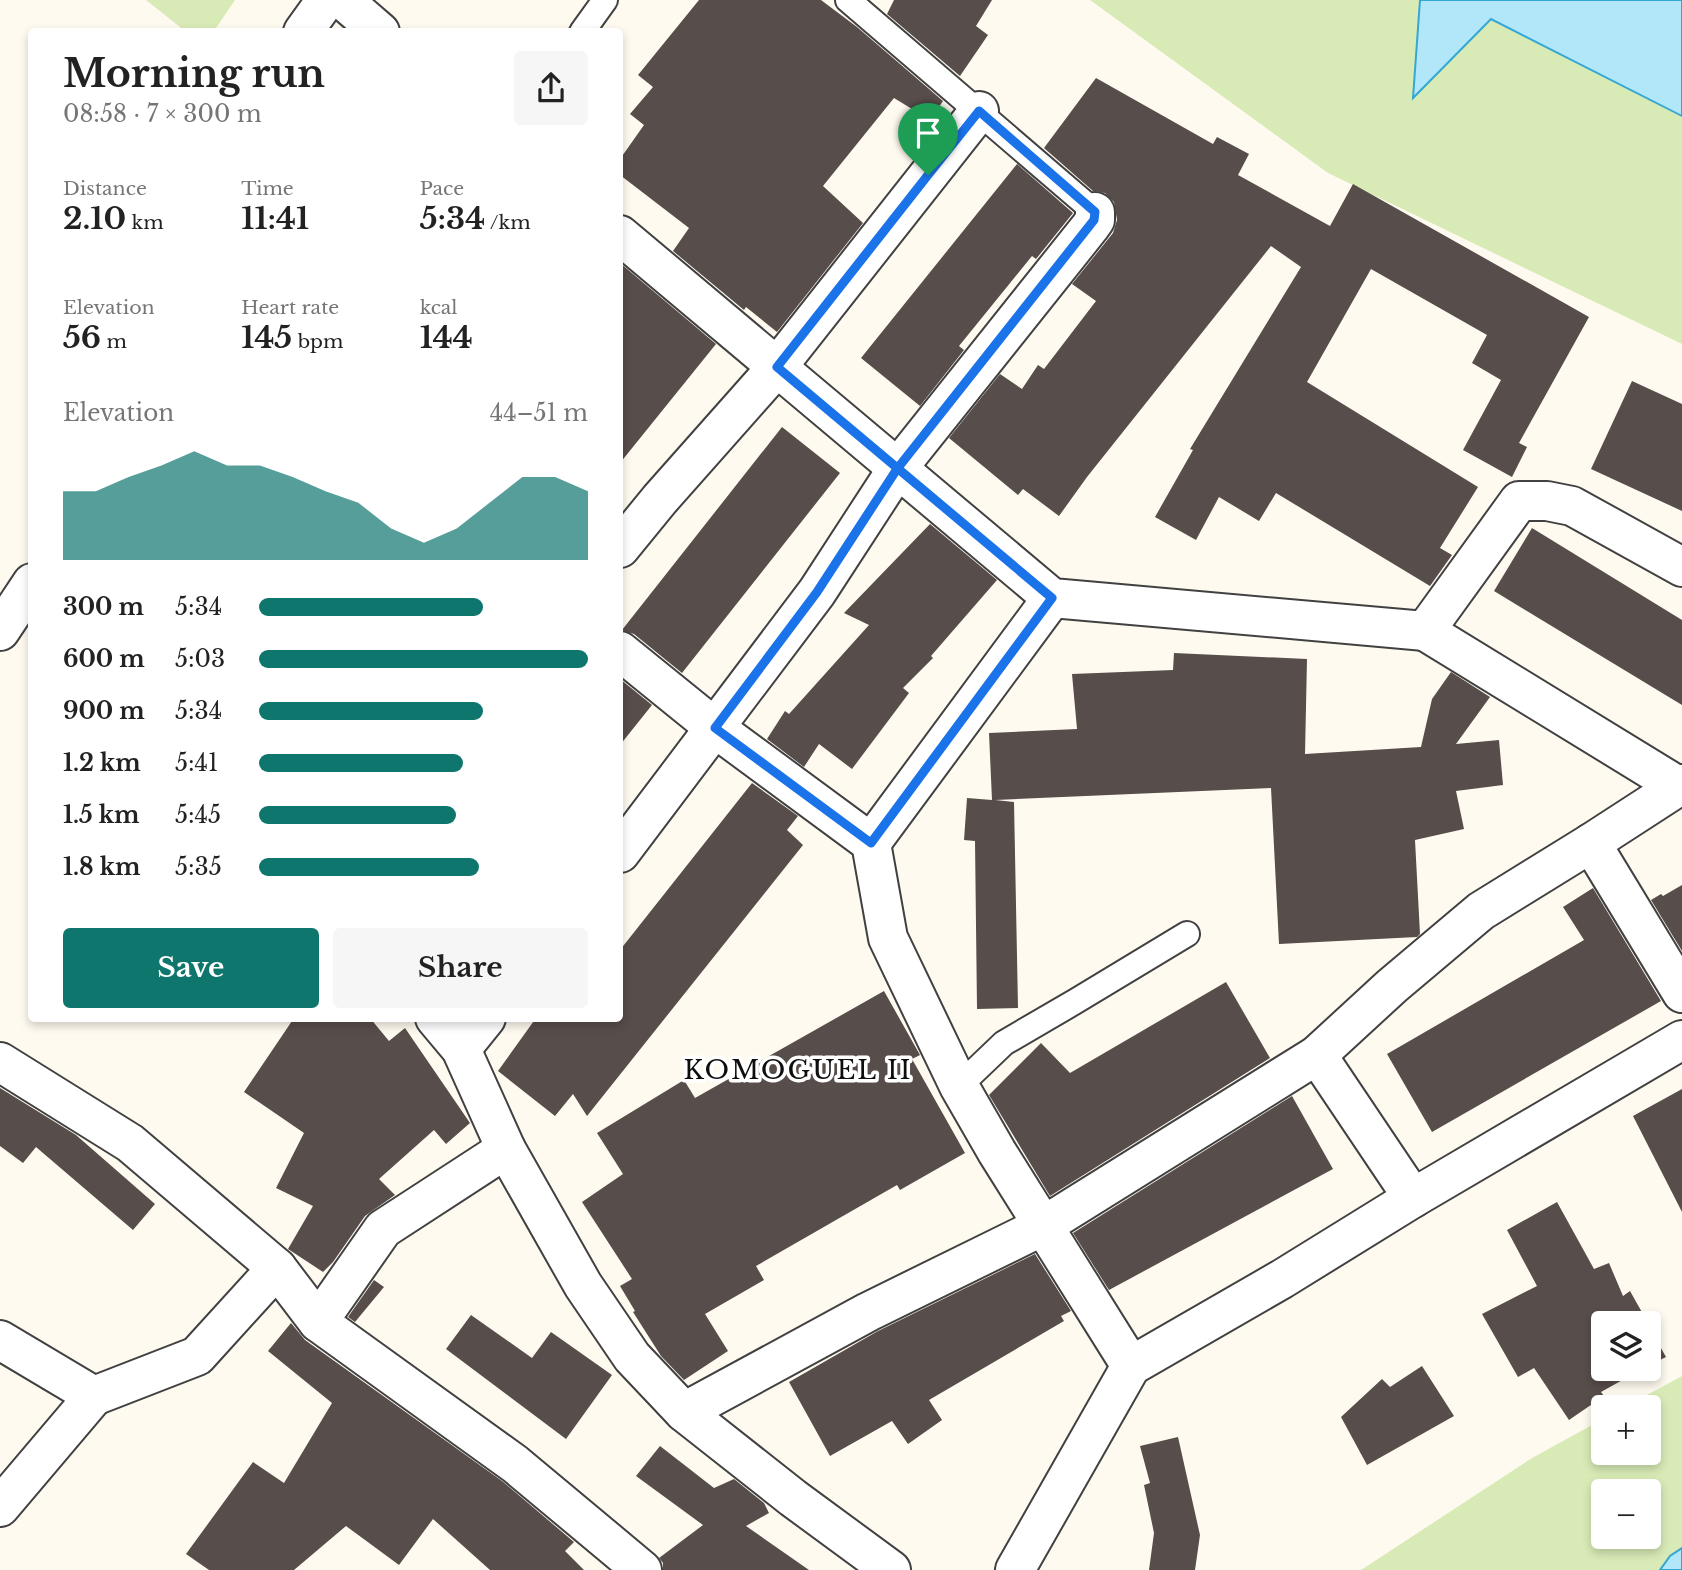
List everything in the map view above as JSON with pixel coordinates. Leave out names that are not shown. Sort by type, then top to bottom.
[{"type":"street","points":[[306,28],[326,0]]},
{"type":"street","points":[[343,0],[375,28]]},
{"type":"street","points":[[623,544],[777,367],[979,111]]},
{"type":"street","points":[[623,849],[817,592],[897,469],[1090,227],[1095,212]]},
{"type":"street","points":[[623,238],[1052,598],[1425,631],[1680,785],[1481,911],[1392,986],[1317,1055],[1043,1226],[868,1312],[684,1412]]},
{"type":"street","points":[[1425,631],[1519,501],[1547,501],[1572,506],[1682,567]]},
{"type":"street","points":[[0,631],[28,589]]},
{"type":"street","points":[[871,843],[1052,598]]},
{"type":"street","points":[[623,653],[715,728],[871,843],[888,938],[960,1086],[997,1152],[1131,1366]]},
{"type":"street","points":[[1591,843],[1682,993]]},
{"type":"street","points":[[438,1022],[461,1049],[506,1149],[583,1285],[632,1357],[684,1412],[793,1498],[891,1570]]},
{"type":"street","points":[[461,1049],[483,1022]]},
{"type":"street","points":[[1015,1570],[1131,1366],[1682,1040]]},
{"type":"street","points":[[1317,1055],[1413,1198]]},
{"type":"street","points":[[0,1062],[130,1143],[277,1268],[318,1322],[515,1464],[642,1570]]},
{"type":"street","points":[[318,1322],[383,1229],[506,1149]]},
{"type":"street","points":[[0,1507],[94,1396],[197,1356],[277,1268]]},
{"type":"street","points":[[0,1340],[94,1396]]},
{"type":"lane","points":[[585,28],[605,0]]},
{"type":"lane","points":[[848,0],[1095,212]]},
{"type":"lane","points":[[960,1086],[1004,1042],[1187,934]]},
{"type":"green space","points":[[146,0],[235,0],[216,28],[181,28]]},
{"type":"green space","points":[[1090,0],[1420,0],[1413,97],[1491,19],[1682,116],[1682,344],[1328,173]]},
{"type":"green space","points":[[1682,1376],[1682,1548],[1670,1556],[1660,1570],[1361,1570],[1532,1458],[1591,1426],[1591,1465],[1661,1465],[1661,1395],[1647,1395]]},
{"type":"water","points":[[1420,0],[1682,0],[1682,116],[1491,19],[1413,98]]},
{"type":"water","points":[[1682,1548],[1682,1570],[1660,1570],[1670,1556]]},
{"type":"building","points":[[699,0],[821,0],[857,27],[943,101],[930,120],[894,98],[823,186],[863,223],[777,332],[746,307],[744,310],[673,251],[689,228],[623,177],[623,155],[644,125],[630,114],[653,87],[638,75]]},
{"type":"building","points":[[894,0],[992,0],[976,26],[988,35],[960,76],[887,14]]},
{"type":"building","points":[[1096,78],[1213,144],[1217,137],[1249,154],[1238,175],[1330,226],[1353,184],[1589,317],[1519,443],[1527,447],[1512,477],[1463,450],[1501,380],[1472,363],[1487,335],[1371,269],[1307,382],[1478,487],[1440,548],[1452,555],[1430,586],[1276,493],[1259,521],[1219,497],[1196,540],[1155,517],[1193,450],[1190,449],[1301,267],[1271,246],[1059,516],[1023,489],[1018,495],[949,438],[1000,374],[1022,389],[1038,365],[1044,369],[1096,301],[1072,284],[1113,233],[1117,220],[1114,202],[1105,193],[1093,191],[1044,148]]},
{"type":"building","points":[[1017,164],[1073,213],[1036,259],[1032,256],[959,346],[964,350],[920,406],[861,358]]},
{"type":"building","points":[[623,266],[716,344],[623,459]]},
{"type":"building","points":[[1632,381],[1682,404],[1682,511],[1591,469]]},
{"type":"building","points":[[782,427],[840,473],[682,673],[634,634],[623,629]]},
{"type":"building","points":[[930,524],[997,580],[931,656],[933,658],[903,688],[909,693],[852,769],[819,744],[804,767],[767,739],[785,711],[789,714],[869,625],[844,613]]},
{"type":"building","points":[[1532,528],[1682,620],[1682,705],[1494,591]]},
{"type":"building","points":[[1174,653],[1307,659],[1305,754],[1421,747],[1432,699],[1451,672],[1490,697],[1456,744],[1499,740],[1503,785],[1456,791],[1464,829],[1415,840],[1420,934],[1417,937],[1279,944],[1271,788],[995,800],[1014,802],[1018,1008],[977,1009],[975,841],[964,840],[967,798],[992,800],[989,733],[1077,729],[1072,674],[1173,670]]},
{"type":"building","points":[[623,681],[652,705],[623,741]]},
{"type":"building","points":[[752,783],[798,816],[787,830],[803,845],[587,1116],[573,1094],[555,1116],[498,1071],[533,1022],[623,1022],[623,946]]},
{"type":"building","points":[[1682,885],[1682,951],[1651,900]]},
{"type":"building","points":[[1593,888],[1661,1001],[1432,1132],[1387,1054],[1584,940],[1563,907]]},
{"type":"building","points":[[1226,982],[1270,1058],[1050,1196],[989,1095],[1041,1043],[1070,1073]]},
{"type":"building","points":[[884,991],[920,1055],[912,1059],[965,1153],[900,1190],[897,1185],[756,1266],[764,1280],[705,1314],[728,1351],[684,1380],[661,1356],[633,1312],[635,1311],[620,1286],[632,1279],[582,1202],[623,1174],[597,1133],[684,1080],[695,1098]]},
{"type":"building","points":[[291,1022],[373,1022],[389,1041],[405,1028],[470,1123],[446,1144],[434,1130],[379,1179],[395,1195],[365,1216],[323,1272],[288,1249],[313,1206],[276,1188],[304,1133],[244,1092]]},
{"type":"building","points":[[0,1088],[76,1135],[155,1204],[133,1230],[36,1147],[23,1163],[0,1146]]},
{"type":"building","points":[[1682,1089],[1682,1212],[1633,1116]]},
{"type":"building","points":[[1292,1096],[1333,1169],[1109,1290],[1073,1233]]},
{"type":"building","points":[[1557,1202],[1594,1269],[1609,1263],[1623,1296],[1630,1291],[1641,1311],[1591,1311],[1591,1381],[1621,1381],[1601,1392],[1603,1395],[1591,1395],[1591,1405],[1569,1420],[1534,1368],[1518,1377],[1482,1314],[1537,1286],[1507,1230]]},
{"type":"building","points":[[1035,1254],[1071,1311],[1061,1316],[1064,1321],[929,1400],[942,1420],[908,1444],[892,1421],[830,1456],[789,1382],[878,1331]]},
{"type":"building","points":[[374,1280],[384,1287],[355,1322],[348,1317]]},
{"type":"building","points":[[471,1315],[532,1358],[551,1332],[612,1375],[566,1439],[446,1349]]},
{"type":"building","points":[[291,1323],[305,1340],[502,1481],[574,1542],[565,1551],[584,1570],[490,1570],[433,1519],[399,1565],[346,1526],[294,1570],[209,1570],[186,1554],[253,1462],[284,1483],[332,1403],[268,1351]]},
{"type":"building","points":[[1422,1366],[1454,1416],[1367,1465],[1341,1417],[1382,1379],[1390,1387]]},
{"type":"building","points":[[1178,1437],[1200,1535],[1195,1570],[1149,1570],[1154,1533],[1144,1485],[1150,1483],[1140,1446]]},
{"type":"building","points":[[660,1446],[714,1488],[734,1479],[764,1503],[769,1513],[746,1526],[809,1570],[663,1570],[663,1563],[659,1558],[703,1525],[636,1476]]},
{"type":"district","name":"KOMOGUEL II","points":[[798,1070]]},
{"type":"route","points":[[928,175],[777,367],[897,469],[1052,598],[871,843],[715,728],[817,592],[897,469],[1090,227],[1095,212],[979,111],[928,175]]}]
